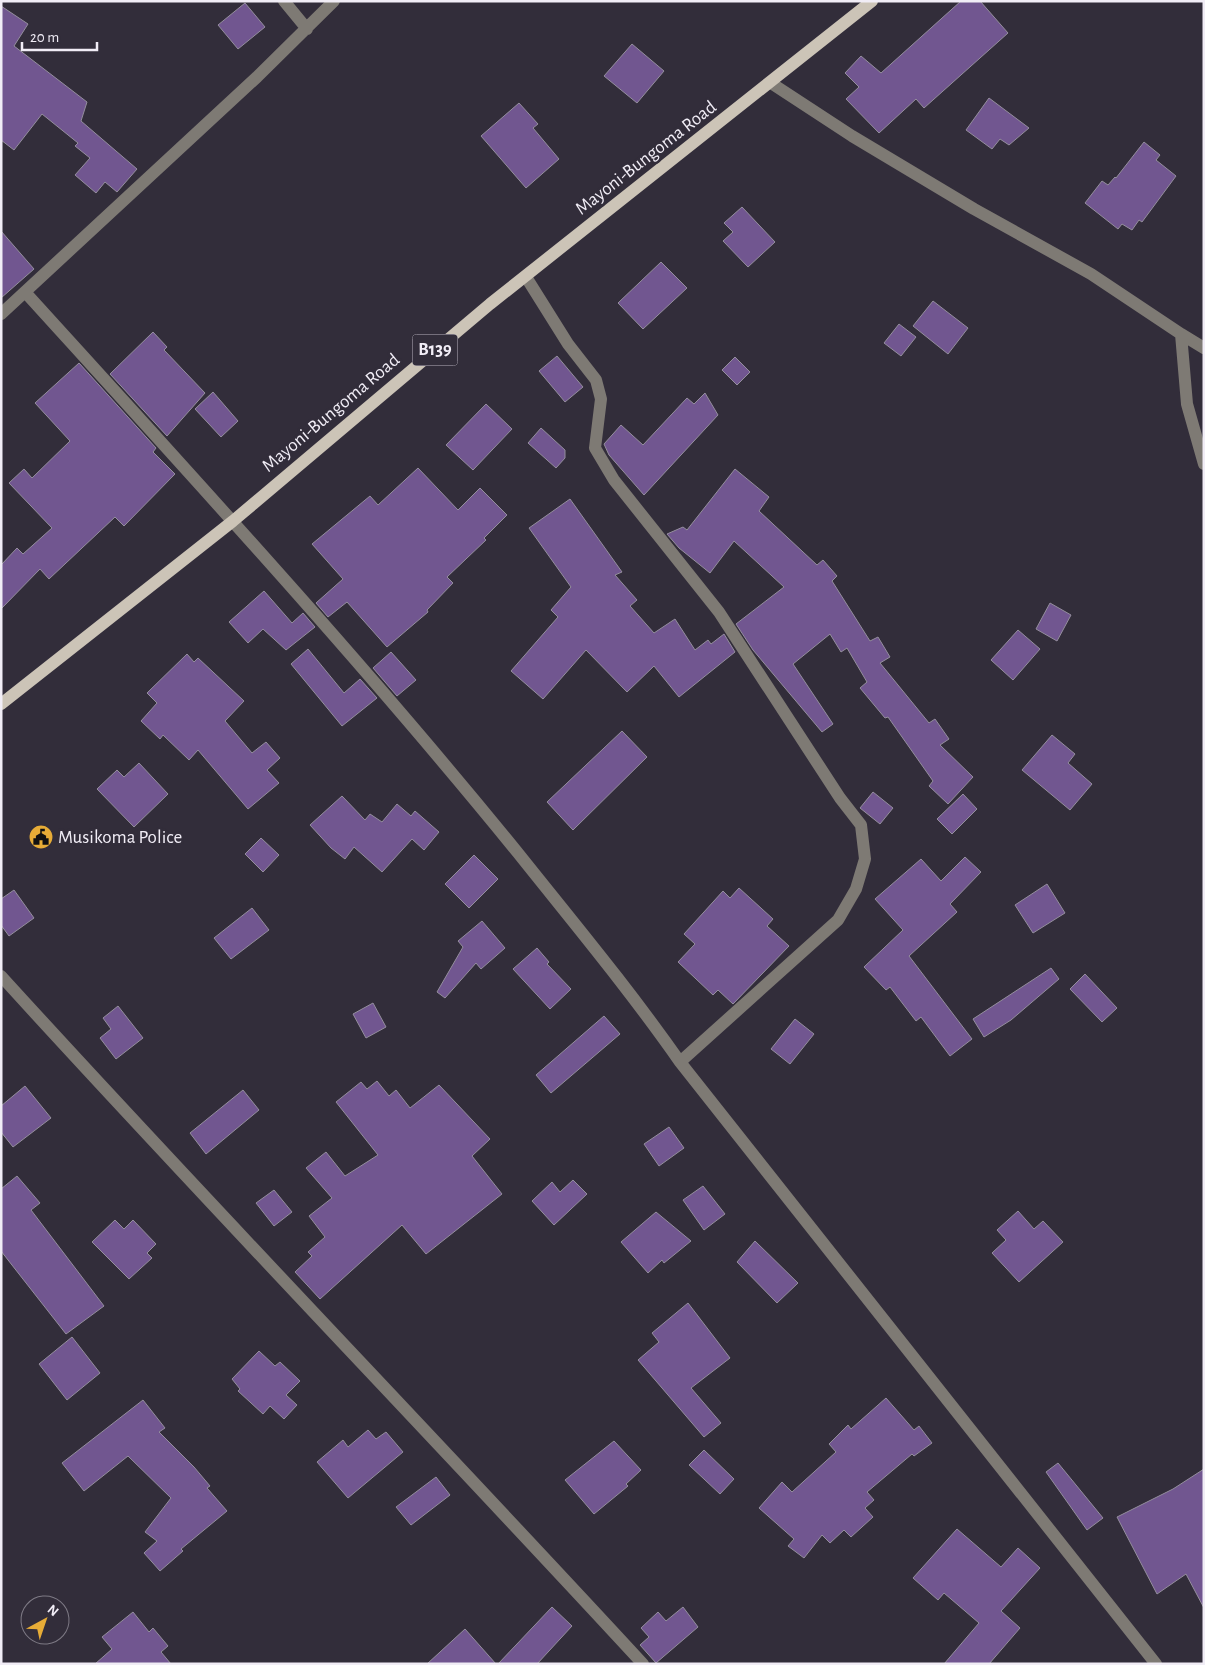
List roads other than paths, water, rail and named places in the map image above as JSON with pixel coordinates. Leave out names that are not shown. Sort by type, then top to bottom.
[{"type":"main road","name":"Mayoni-Bungoma Road","points":[[1,704],[233,521],[490,304],[872,1]]},
{"type":"street","points":[[284,1],[307,29]]},
{"type":"street","points":[[1,314],[307,29],[334,1]]},
{"type":"street","points":[[771,83],[852,136],[974,209],[1091,274],[1204,348]]},
{"type":"street","points":[[526,277],[568,344],[596,380],[602,399],[595,448],[614,480],[719,612],[840,798],[861,825],[865,859],[856,890],[838,920],[680,1062]]},
{"type":"street","points":[[25,292],[233,521],[432,748],[638,1002],[680,1062],[1156,1664]]},
{"type":"street","points":[[1181,334],[1187,404],[1204,464]]},
{"type":"street","points":[[1,976],[240,1235],[376,1376],[643,1664]]},
{"type":"place","name":"Musikoma Police","points":[[41,837]]}]
